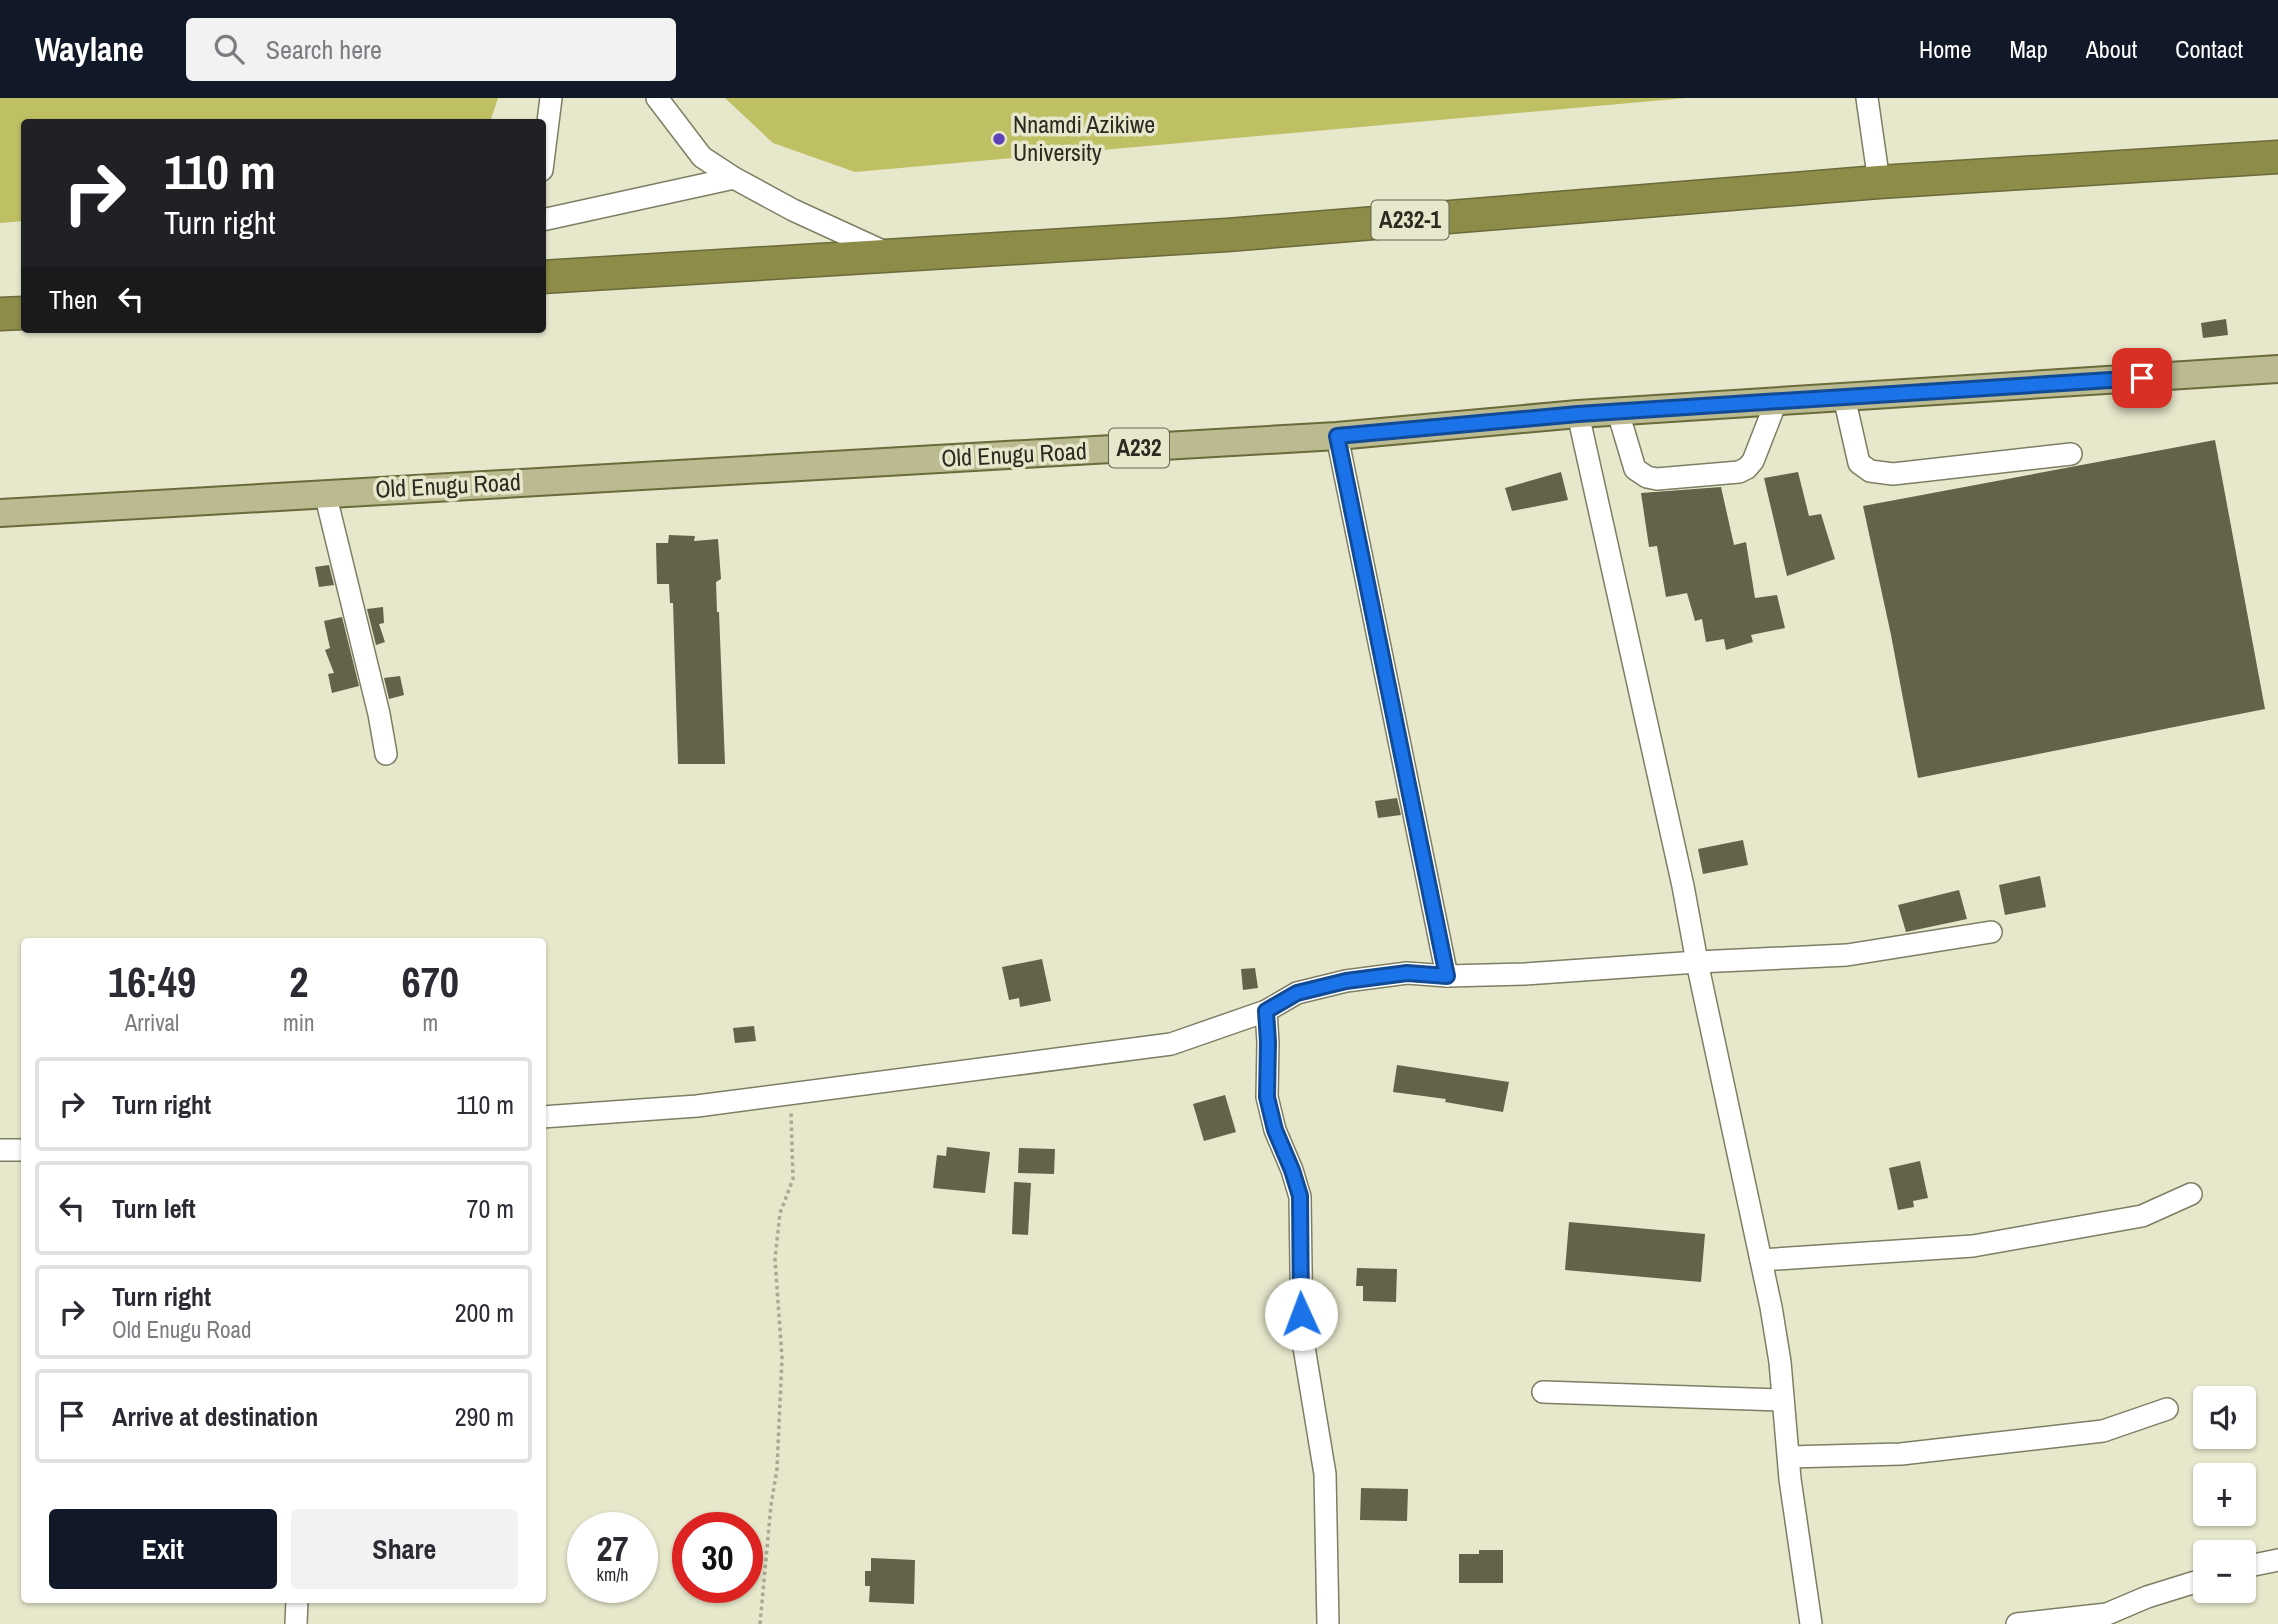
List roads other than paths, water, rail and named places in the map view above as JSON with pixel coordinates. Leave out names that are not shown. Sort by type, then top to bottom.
[{"type":"highway","name":"A232-1","points":[[546,277],[1227,235],[1879,182],[2278,158]]},
{"type":"highway","points":[[0,314],[21,313]]},
{"type":"main road","name":"Old Enugu Road","points":[[0,513],[1337,436],[1578,414],[2278,369]]},
{"type":"street","points":[[546,138],[551,98]]},
{"type":"street","points":[[657,98],[702,157],[734,178],[793,209],[891,255]]},
{"type":"street","points":[[1867,98],[1879,182]]},
{"type":"street","points":[[546,219],[734,178]]},
{"type":"street","points":[[1844,397],[1859,463],[1870,471],[1893,474],[2071,454]]},
{"type":"street","points":[[1618,412],[1635,469],[1647,477],[1657,479],[1739,472],[1747,468],[1753,461],[1776,402]]},
{"type":"street","points":[[1578,414],[1683,886],[1761,1260],[1777,1348],[1788,1457],[1811,1624]]},
{"type":"street","points":[[1337,436],[1447,976]]},
{"type":"street","points":[[325,493],[379,714],[386,754]]},
{"type":"street","points":[[546,1117],[697,1106],[1171,1044],[1266,1011],[1297,993],[1346,981],[1407,973],[1447,976],[1525,974],[1847,955],[1991,932]]},
{"type":"street","points":[[1266,1011],[1267,1097],[1275,1130],[1300,1196],[1302,1335],[1325,1475],[1328,1624]]},
{"type":"street","points":[[0,1150],[21,1150]]},
{"type":"street","points":[[1761,1260],[1985,1245],[2142,1216],[2191,1194]]},
{"type":"street","points":[[1543,1392],[1783,1401]]},
{"type":"street","points":[[1788,1457],[1901,1454],[2103,1431],[2167,1409]]},
{"type":"street","points":[[2256,1565],[2278,1560]]},
{"type":"street","points":[[2017,1624],[2107,1614],[2147,1597],[2193,1583]]},
{"type":"street","points":[[296,1624],[297,1603]]},
{"type":"place","name":"Nnamdi Azikiwe University","points":[[999,139]]}]
